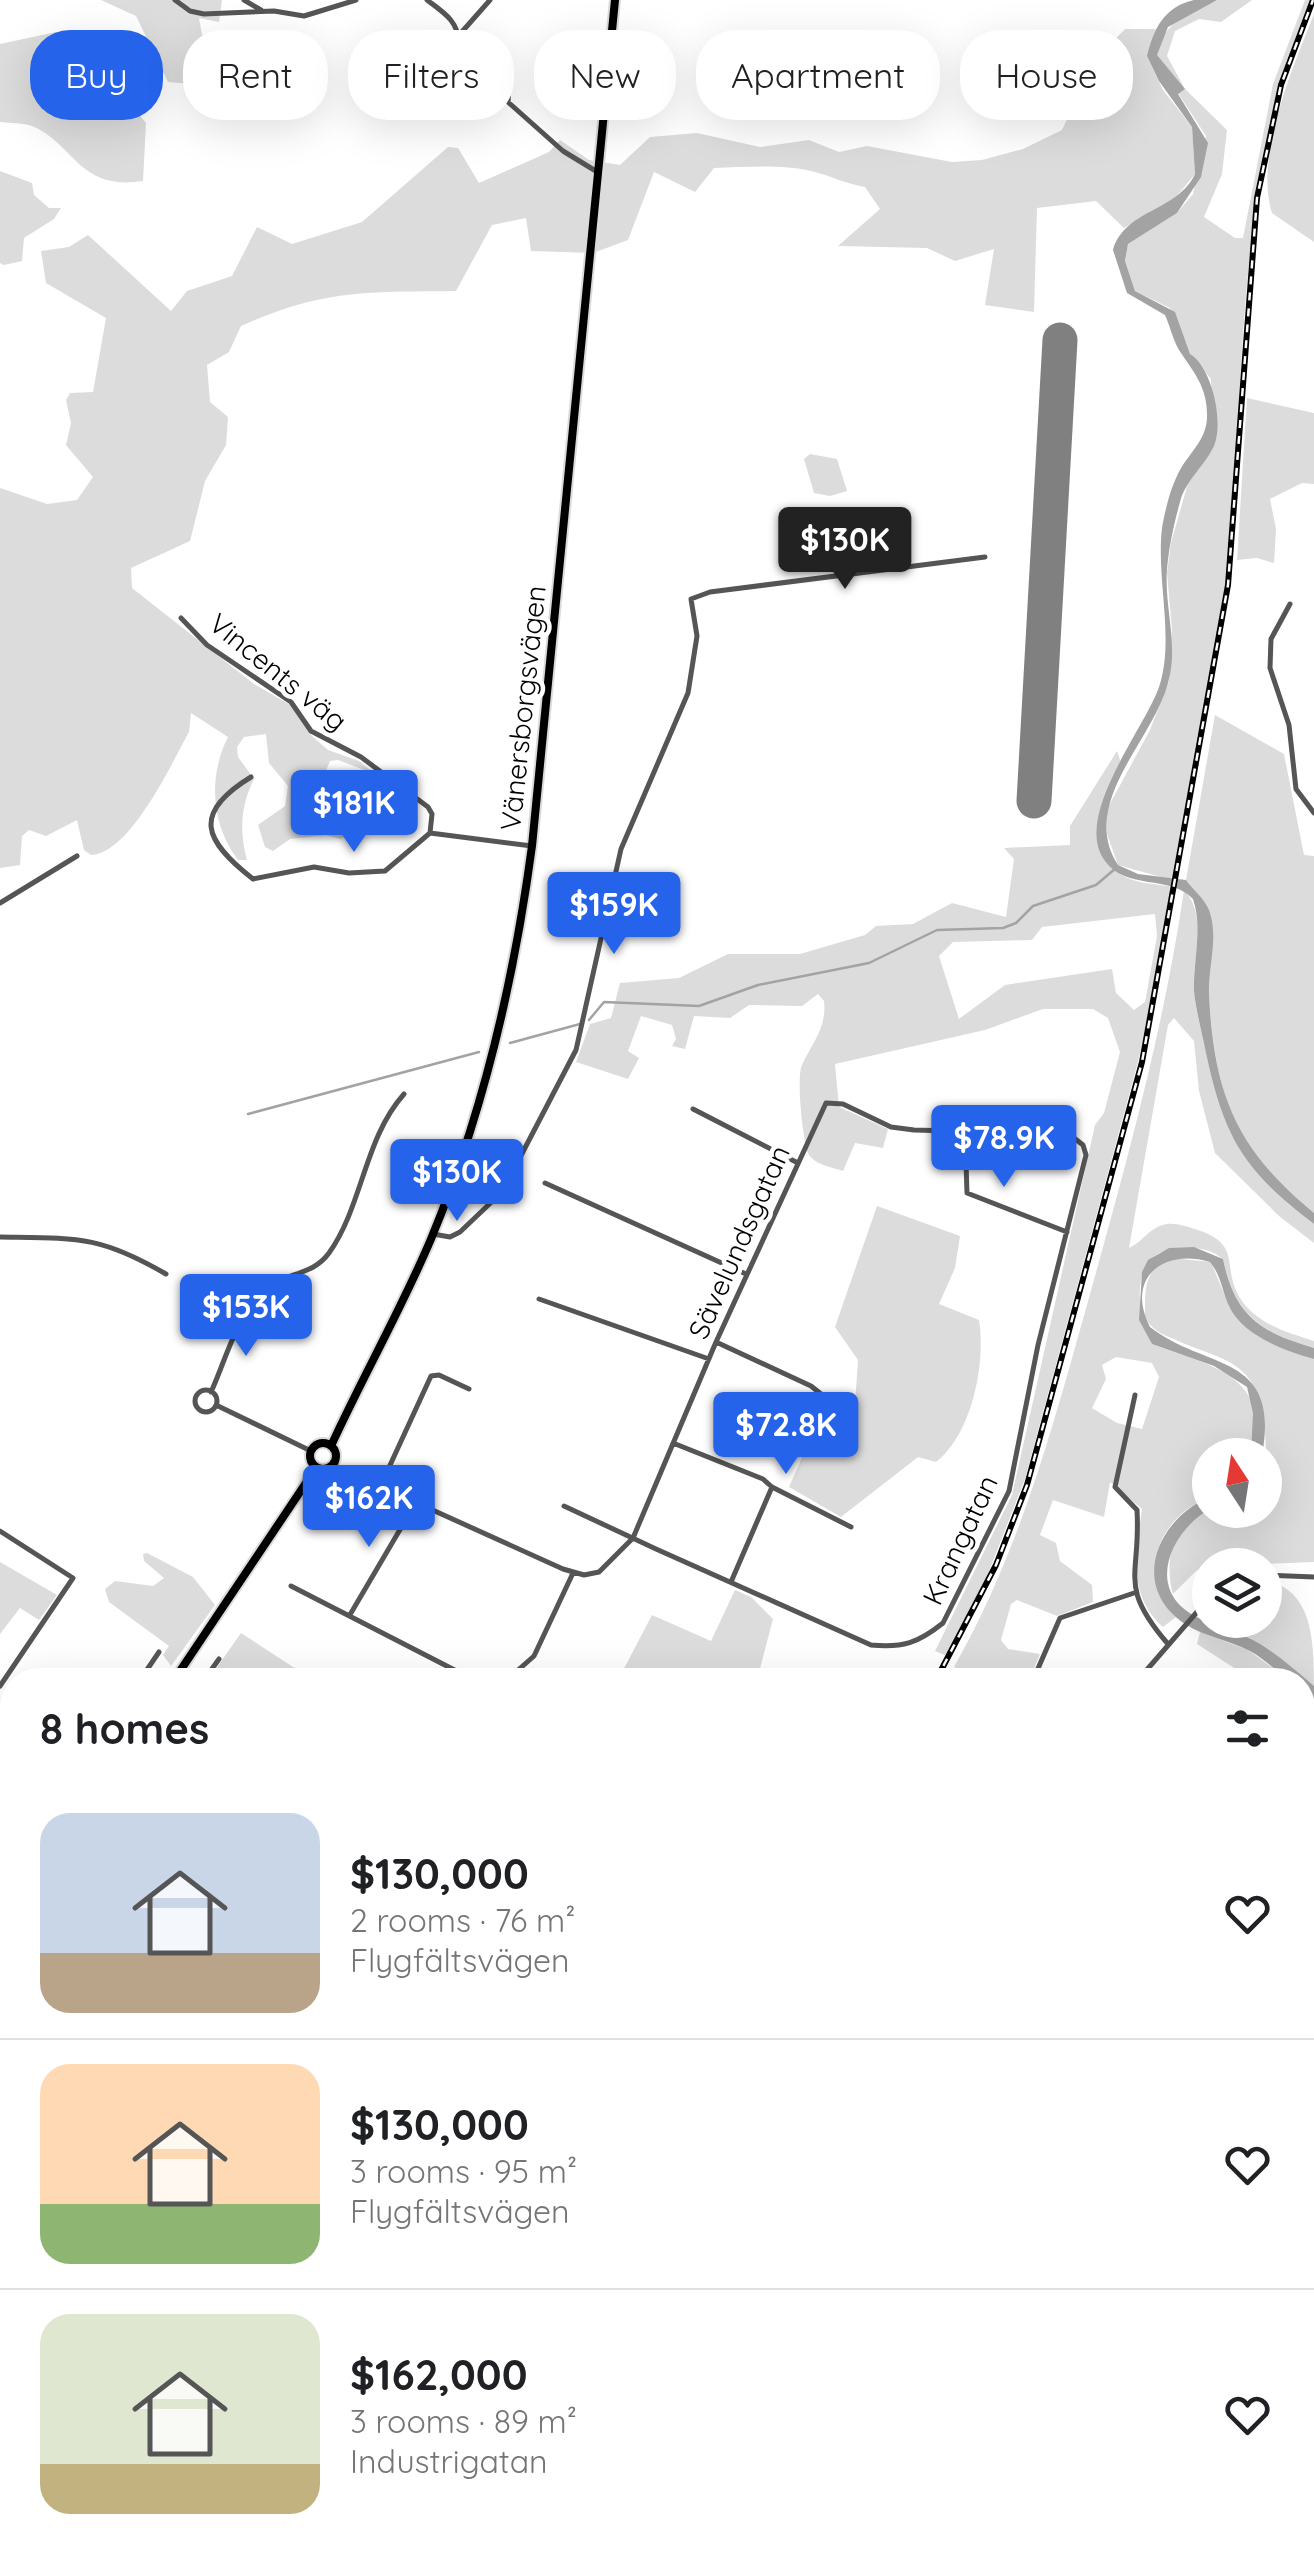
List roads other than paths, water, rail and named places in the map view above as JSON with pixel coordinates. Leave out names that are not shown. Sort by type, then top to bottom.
[{"type":"main road","name":"Vänersborgsvägen","points":[[331,1446],[385,1342],[433,1234],[475,1116],[497,1036],[532,846],[615,0]]},
{"type":"main road","points":[[180,1668],[316,1468],[333,1465],[336,1456],[331,1446],[319,1444],[310,1451],[316,1468]]},
{"type":"street","points":[[175,0],[190,11],[264,11],[304,16],[356,0]]},
{"type":"street","points":[[244,0],[264,11]]},
{"type":"street","points":[[427,0],[449,17],[457,30]]},
{"type":"street","points":[[464,30],[490,0]]},
{"type":"street","points":[[514,107],[563,151],[599,173]]},
{"type":"street","points":[[433,1234],[454,1236],[502,1192],[565,1076],[584,1026],[617,864],[688,693],[697,636],[691,598],[710,592],[985,557]]},
{"type":"street","points":[[1290,604],[1271,639],[1270,668],[1289,724],[1296,789],[1314,813]]},
{"type":"street","name":"Vincents väg","points":[[180,618],[207,645],[291,702],[311,730],[361,757],[428,807],[432,814],[430,833]]},
{"type":"street","points":[[251,777],[224,794],[210,811],[208,821],[221,848],[253,879],[314,867],[349,873],[385,871],[430,833],[532,846]]},
{"type":"street","points":[[0,903],[77,856]]},
{"type":"street","points":[[310,1451],[216,1405],[211,1392],[250,1306],[272,1284],[312,1269],[332,1247],[387,1114],[404,1094]]},
{"type":"street","name":"Sävelundsgatan","points":[[573,1572],[599,1572],[633,1538],[746,1274],[826,1103],[843,1104],[892,1127],[1070,1134]]},
{"type":"street","points":[[693,1108],[796,1162]]},
{"type":"street","points":[[964,1132],[968,1193],[1066,1232]]},
{"type":"street","name":"Krangatan","points":[[564,1506],[871,1645],[907,1646],[943,1624],[1009,1491],[1086,1154],[1083,1145],[1070,1134]]},
{"type":"street","points":[[546,1183],[746,1274]]},
{"type":"street","points":[[0,1237],[87,1238],[126,1251],[166,1274]]},
{"type":"street","points":[[539,1300],[709,1358]]},
{"type":"street","points":[[716,1342],[812,1386],[836,1406],[832,1412]]},
{"type":"street","points":[[380,1486],[431,1376],[439,1375],[469,1389]]},
{"type":"street","points":[[211,1392],[199,1393],[196,1405],[206,1412],[216,1405]]},
{"type":"street","points":[[1135,1395],[1115,1484],[1118,1493],[1137,1510],[1134,1594],[1144,1616],[1168,1644]]},
{"type":"street","points":[[672,1442],[763,1479],[851,1527]]},
{"type":"street","points":[[333,1465],[573,1572],[534,1656],[521,1668]]},
{"type":"street","points":[[731,1582],[772,1487]]},
{"type":"street","points":[[351,1614],[416,1504]]},
{"type":"street","points":[[0,1532],[73,1578],[10,1668]]},
{"type":"street","points":[[1282,1576],[1314,1577]]},
{"type":"street","points":[[291,1586],[452,1668]]},
{"type":"street","points":[[1037,1668],[1060,1618],[1134,1594]]},
{"type":"street","points":[[1148,1668],[1192,1616]]},
{"type":"street","points":[[148,1668],[159,1652]]},
{"type":"street","points":[[213,1668],[220,1659]]},
{"type":"waterway","points":[[589,1020],[604,1002],[699,1006],[758,985],[869,963],[937,930],[1003,928],[1016,923],[1033,906],[1096,885],[1116,868]]},
{"type":"waterway","points":[[510,1043],[580,1024]]},
{"type":"waterway","points":[[248,1114],[479,1052]]},
{"type":"railway","points":[[942,1668],[996,1565],[1027,1485],[1142,1062],[1228,585],[1257,198],[1281,85],[1313,0]]}]
